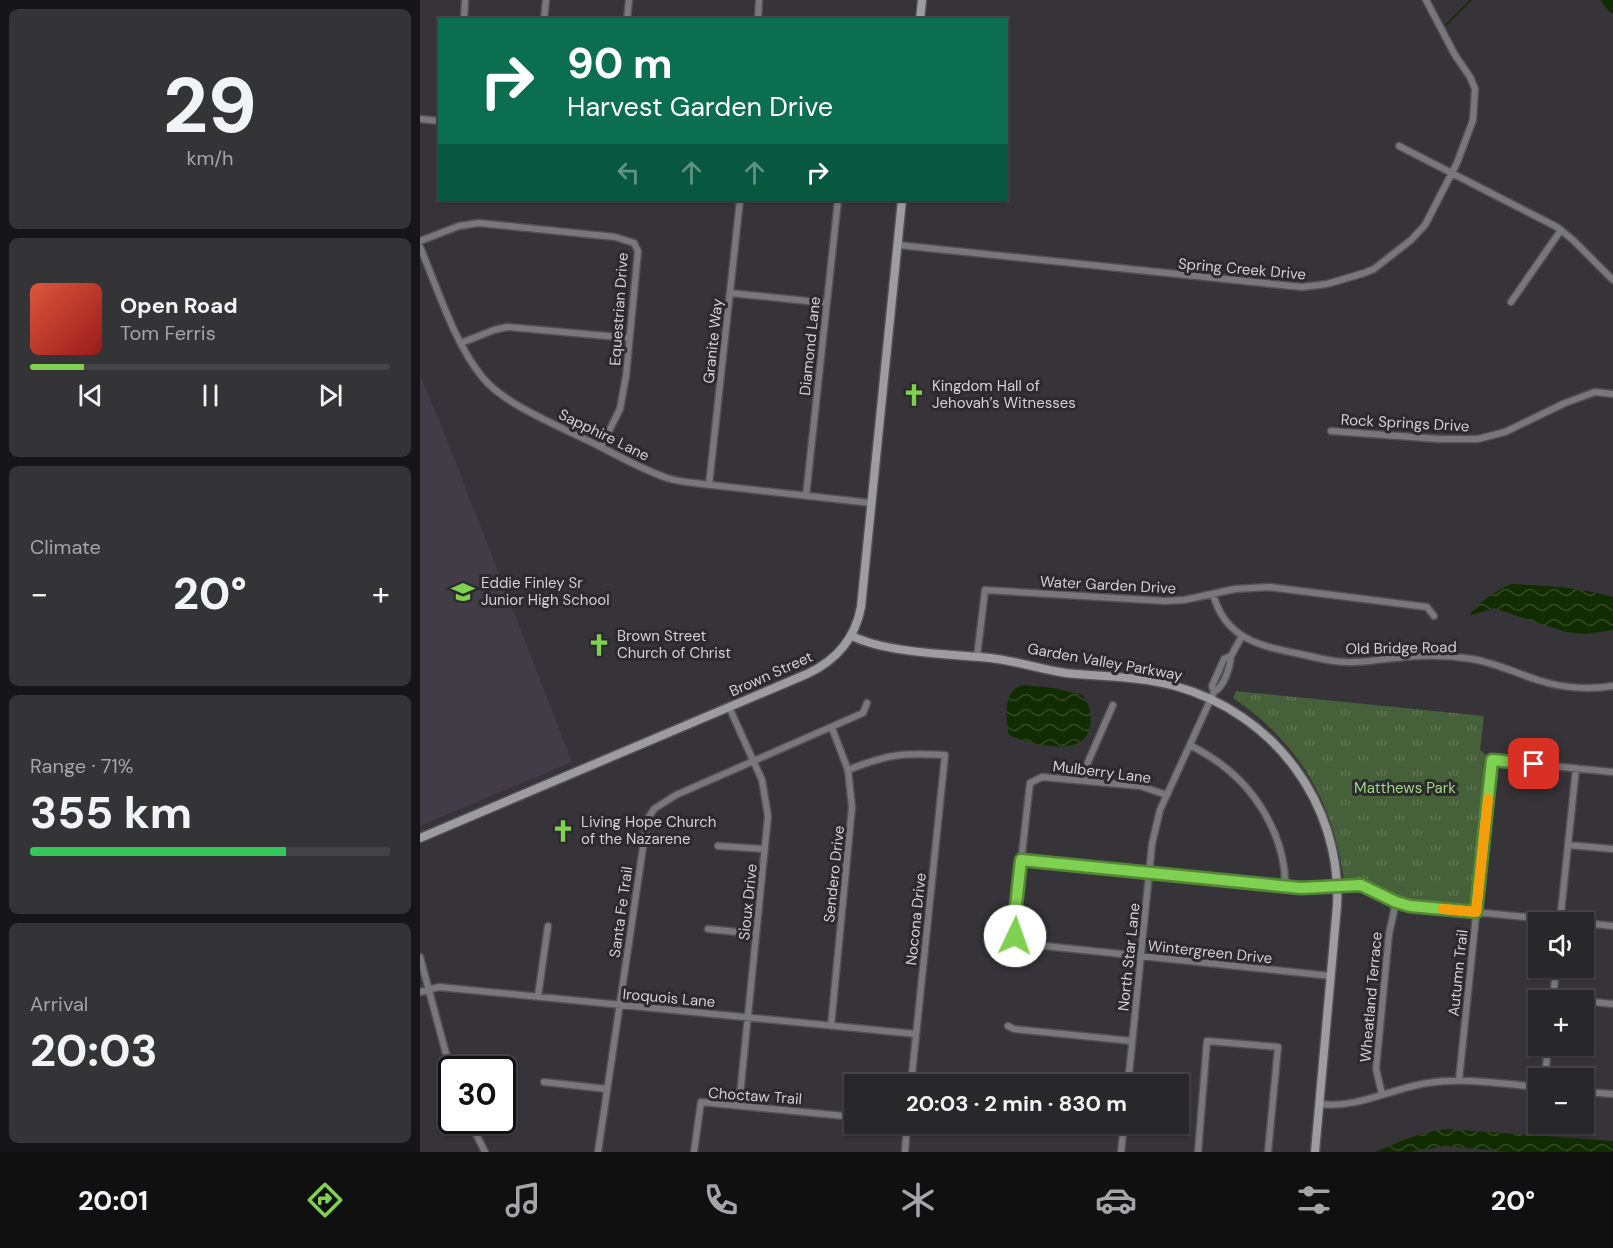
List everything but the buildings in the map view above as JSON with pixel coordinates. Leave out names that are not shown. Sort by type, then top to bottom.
[{"type":"main road","points":[[920,18],[922,0]]},
{"type":"main road","name":"Brown Street","points":[[420,838],[825,665],[839,653],[852,636],[861,607],[902,201]]},
{"type":"main road","name":"Garden Valley Parkway","points":[[852,636],[878,646],[1011,660],[1059,672],[1162,683],[1212,696],[1262,731],[1297,767],[1316,800],[1325,823],[1335,858],[1338,886],[1315,1152]]},
{"type":"street","points":[[464,18],[465,0]]},
{"type":"street","points":[[544,18],[546,0]]},
{"type":"street","points":[[627,18],[629,0]]},
{"type":"street","points":[[758,18],[759,0]]},
{"type":"street","name":"Spring Creek Drive","points":[[898,245],[1302,287],[1314,287],[1364,273],[1411,240],[1425,225],[1452,174],[1473,120],[1474,89],[1470,77],[1455,55],[1426,0]]},
{"type":"street","points":[[420,119],[438,121]]},
{"type":"street","points":[[1399,146],[1561,230],[1613,280]]},
{"type":"street","name":"Granite Way","points":[[709,485],[740,201]]},
{"type":"street","name":"Diamond Lane","points":[[806,496],[838,201]]},
{"type":"street","name":"Equestrian Drive","points":[[420,241],[459,226],[479,224],[615,237],[634,243],[638,251],[620,409],[601,447]]},
{"type":"street","points":[[1511,302],[1561,230]]},
{"type":"street","name":"Sapphire Lane","points":[[420,247],[461,343],[473,365],[485,381],[504,396],[601,447],[668,478],[709,485],[871,503]]},
{"type":"street","points":[[730,293],[827,303]]},
{"type":"street","points":[[461,343],[507,327],[629,338]]},
{"type":"street","name":"Rock Springs Drive","points":[[1330,431],[1459,440],[1478,439],[1505,432],[1565,403],[1595,392],[1613,394]]},
{"type":"street","name":"Water Garden Drive","points":[[977,657],[985,590],[1165,601],[1184,600],[1235,588],[1269,587],[1427,607],[1434,616]]},
{"type":"street","name":"Old Bridge Road","points":[[1213,594],[1221,614],[1242,636],[1260,645],[1337,661],[1374,661],[1412,656],[1454,657],[1493,664],[1556,684],[1592,688],[1613,686]]},
{"type":"street","name":"North Star Lane","points":[[1129,1074],[1154,831],[1167,795],[1212,696],[1219,689],[1231,656],[1242,636]]},
{"type":"street","name":"Santa Fe Trail","points":[[598,1152],[647,820],[654,809],[676,795],[832,728],[863,713],[867,703]]},
{"type":"street","points":[[1085,781],[1088,762],[1113,705]]},
{"type":"street","name":"Sioux Drive","points":[[729,707],[762,780],[767,803],[765,849],[739,1106]]},
{"type":"street","name":"Sendero Drive","points":[[831,1026],[852,816],[848,770],[832,728]]},
{"type":"street","points":[[1190,745],[1223,765],[1254,798],[1279,843],[1285,871],[1285,886]]},
{"type":"street","name":"Nocona Drive","points":[[848,770],[885,756],[897,754],[945,755],[912,1074]]},
{"type":"street","name":"Autumn Trail","points":[[1459,1080],[1492,760],[1576,768]]},
{"type":"street","points":[[1561,912],[1576,768],[1613,772]]},
{"type":"street","name":"Mulberry Lane","points":[[1021,860],[1028,787],[1034,779],[1042,777],[1140,786],[1167,795]]},
{"type":"street","points":[[1568,845],[1613,849]]},
{"type":"street","points":[[718,846],[765,849]]},
{"type":"street","points":[[1021,860],[1312,889],[1361,885],[1396,902],[1410,906],[1528,918]]},
{"type":"street","name":"Wintergreen Drive","points":[[1021,860],[1013,932],[1026,944],[1331,976]]},
{"type":"street","name":"Wheatland Terrace","points":[[1382,1094],[1376,1069],[1389,934],[1396,902]]},
{"type":"street","points":[[1594,924],[1613,926]]},
{"type":"street","points":[[538,996],[548,926]]},
{"type":"street","points":[[708,929],[756,934]]},
{"type":"street","points":[[420,957],[447,1056]]},
{"type":"street","name":"Iroquois Lane","points":[[420,992],[439,987],[916,1034]]},
{"type":"street","points":[[1594,1002],[1613,1004]]},
{"type":"street","points":[[1008,1026],[1014,1029],[1132,1041]]},
{"type":"street","points":[[1198,1152],[1206,1041],[1278,1047],[1269,1152]]},
{"type":"street","points":[[1320,1104],[1331,1106],[1356,1103],[1413,1085],[1459,1080],[1528,1086]]},
{"type":"street","points":[[544,1082],[607,1089]]},
{"type":"street","points":[[1594,1093],[1613,1094]]},
{"type":"street","name":"Choctaw Trail","points":[[694,1152],[701,1102],[844,1116]]},
{"type":"street","points":[[477,1134],[485,1152]]},
{"type":"street","points":[[905,1152],[907,1134]]},
{"type":"street","points":[[1121,1152],[1123,1134]]},
{"type":"shaded area","name":"Eddie Finley Sr Junior High School","points":[[420,375],[572,762],[420,826]]},
{"type":"green space","name":"Matthews Park","points":[[1236,691],[1484,716],[1480,750],[1487,756],[1483,763],[1486,771],[1472,906],[1399,899],[1371,884],[1344,880],[1339,851],[1331,825],[1309,776],[1277,734],[1233,698]]},
{"type":"water","points":[[1512,584],[1561,587],[1613,597],[1613,630],[1585,634],[1566,632],[1494,608],[1470,614],[1489,596]]},
{"type":"water","points":[[1023,685],[1054,688],[1082,695],[1089,706],[1090,714],[1090,727],[1086,737],[1078,743],[1055,746],[1042,745],[1009,735],[1007,706],[1012,693]]},
{"type":"water","points":[[1448,1129],[1613,1141],[1613,1152],[1510,1152],[1445,1146],[1410,1152],[1375,1152],[1420,1135]]},
{"type":"waterway","points":[[1446,25],[1471,0]]},
{"type":"waterway","points":[[1606,0],[1613,8]]},
{"type":"slow traffic","points":[[1443,909],[1476,912],[1488,799]]},
{"type":"place","name":"Kingdom Hall of Jehovah’s Witnesses","points":[[914,395]]},
{"type":"place","name":"Eddie Finley Sr Junior High School","points":[[463,592]]},
{"type":"place","name":"Brown Street Church of Christ","points":[[599,645]]},
{"type":"place","name":"Living Hope Church of the Nazarene","points":[[563,831]]},
{"type":"route","points":[[1015,936],[1013,932],[1021,860],[1312,889],[1361,885],[1396,902],[1410,906],[1476,912],[1492,760],[1534,764]]}]
